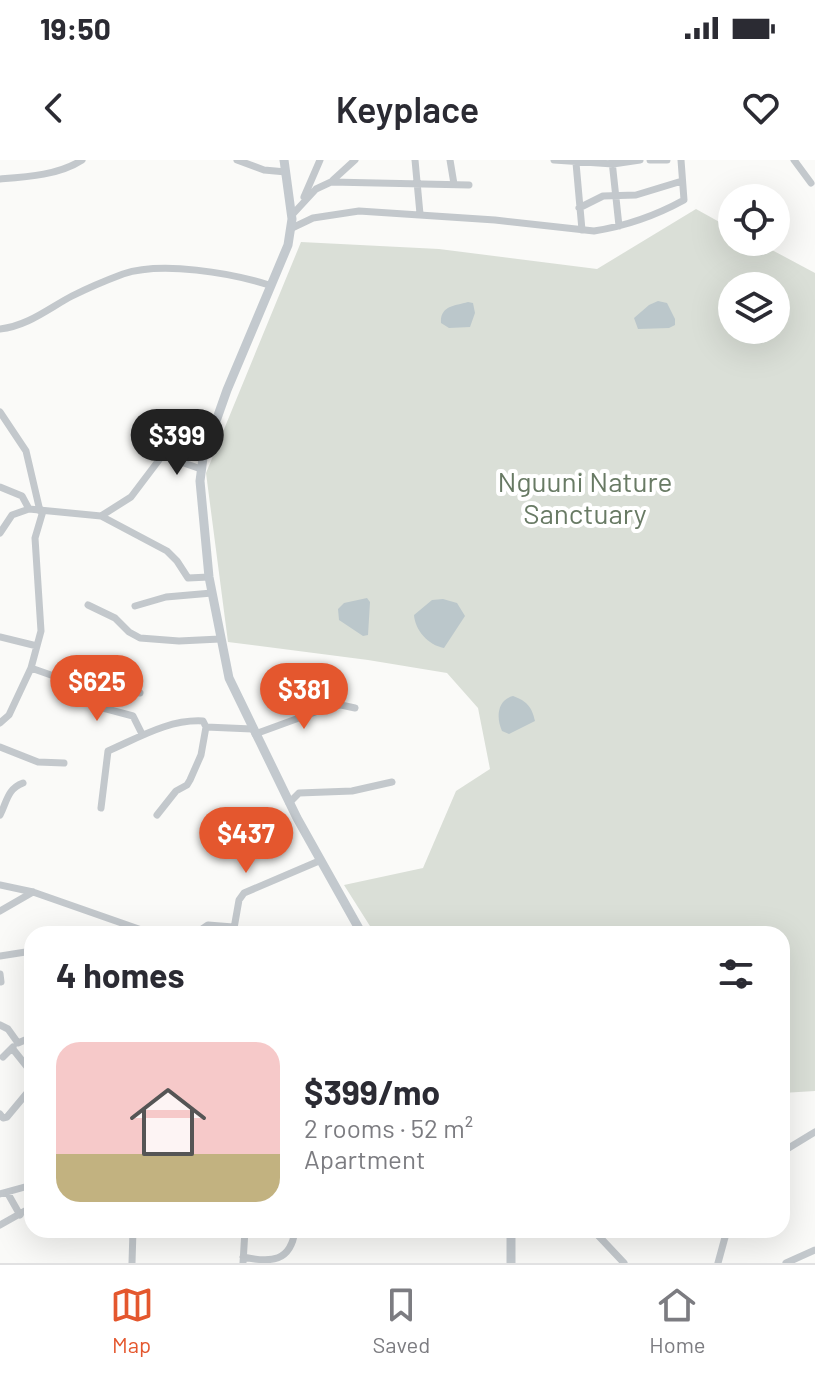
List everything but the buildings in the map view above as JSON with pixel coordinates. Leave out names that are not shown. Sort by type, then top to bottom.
[{"type":"main road","points":[[284,160],[292,215],[288,245],[214,425],[201,469],[209,577],[229,678],[319,861],[357,926]]},
{"type":"main road","points":[[511,1238],[511,1263]]},
{"type":"street","points":[[0,179],[33,176],[71,167],[82,160]]},
{"type":"street","points":[[237,160],[264,170],[286,172]]},
{"type":"street","points":[[302,203],[320,160]]},
{"type":"street","points":[[292,215],[316,189],[331,182],[355,160]]},
{"type":"street","points":[[415,160],[420,214]]},
{"type":"street","points":[[450,160],[454,184]]},
{"type":"street","points":[[556,160],[576,163],[640,160]]},
{"type":"street","points":[[650,160],[667,160]]},
{"type":"street","points":[[292,228],[313,218],[348,212],[420,214],[594,231],[653,217],[684,200],[681,160]]},
{"type":"street","points":[[794,160],[811,183]]},
{"type":"street","points":[[612,162],[619,226]]},
{"type":"street","points":[[576,163],[582,230]]},
{"type":"street","points":[[579,208],[599,197],[636,195],[682,181]]},
{"type":"street","points":[[331,182],[469,185]]},
{"type":"street","points":[[0,329],[29,321],[72,296],[124,274],[144,270],[214,274],[269,285]]},
{"type":"street","points":[[0,412],[26,451],[41,511],[35,538],[41,631],[31,668],[9,715],[0,723]]},
{"type":"street","points":[[101,516],[131,497],[166,453],[186,441]]},
{"type":"street","points":[[166,453],[201,469]]},
{"type":"street","points":[[0,487],[22,496],[29,509]]},
{"type":"street","points":[[0,533],[12,515],[29,509],[101,516],[167,551],[188,578],[209,577]]},
{"type":"street","points":[[135,606],[178,595],[212,593]]},
{"type":"street","points":[[88,605],[115,618],[140,638],[179,641],[220,639]]},
{"type":"street","points":[[0,637],[37,646]]},
{"type":"street","points":[[31,668],[68,681],[140,693]]},
{"type":"street","points":[[98,687],[103,708],[133,716],[142,734]]},
{"type":"street","points":[[206,727],[253,731],[329,707],[341,705],[355,708]]},
{"type":"street","points":[[101,808],[106,754],[142,734],[190,721],[203,721],[206,727],[201,755],[190,780],[176,791],[157,815]]},
{"type":"street","points":[[0,747],[38,762],[64,763]]},
{"type":"street","points":[[289,803],[299,793],[352,791],[392,782]]},
{"type":"street","points":[[0,815],[6,797],[23,783]]},
{"type":"street","points":[[234,926],[239,900],[244,893],[319,861]]},
{"type":"street","points":[[0,885],[33,892],[130,926]]},
{"type":"street","points":[[0,911],[33,892]]},
{"type":"street","points":[[0,956],[24,952]]},
{"type":"street","points":[[0,974],[1,982]]},
{"type":"street","points":[[0,1025],[8,1029],[24,1060]]},
{"type":"street","points":[[3,1057],[24,1041]]},
{"type":"street","points":[[0,1114],[3,1118],[7,1117],[24,1097]]},
{"type":"street","points":[[790,1147],[815,1132]]},
{"type":"street","points":[[20,1215],[4,1193],[24,1187]]},
{"type":"street","points":[[0,1225],[24,1212]]},
{"type":"street","points":[[132,1263],[133,1238]]},
{"type":"street","points":[[244,1238],[243,1260],[271,1261],[282,1256],[292,1245],[293,1238]]},
{"type":"street","points":[[601,1238],[624,1263]]},
{"type":"street","points":[[718,1263],[725,1238]]},
{"type":"street","points":[[786,1263],[815,1250]]},
{"type":"green space","name":"Nguuni Nature Sanctuary","points":[[696,209],[718,221],[718,256],[783,256],[815,273],[815,1091],[790,1093],[790,926],[370,926],[344,885],[423,868],[456,791],[490,769],[478,708],[447,673],[228,642],[206,473],[301,242],[439,249],[597,269]]},
{"type":"shaded area","points":[[658,301],[667,303],[675,325],[638,329],[634,318]]},
{"type":"shaded area","points":[[473,303],[475,313],[470,327],[449,328],[441,323],[445,310]]},
{"type":"shaded area","points":[[367,598],[370,602],[368,635],[363,636],[339,620],[338,609],[344,603]]},
{"type":"shaded area","points":[[432,600],[457,603],[465,616],[444,648],[423,636],[414,615]]},
{"type":"shaded area","points":[[513,696],[528,705],[535,721],[509,734],[502,731],[499,715],[501,705]]}]
